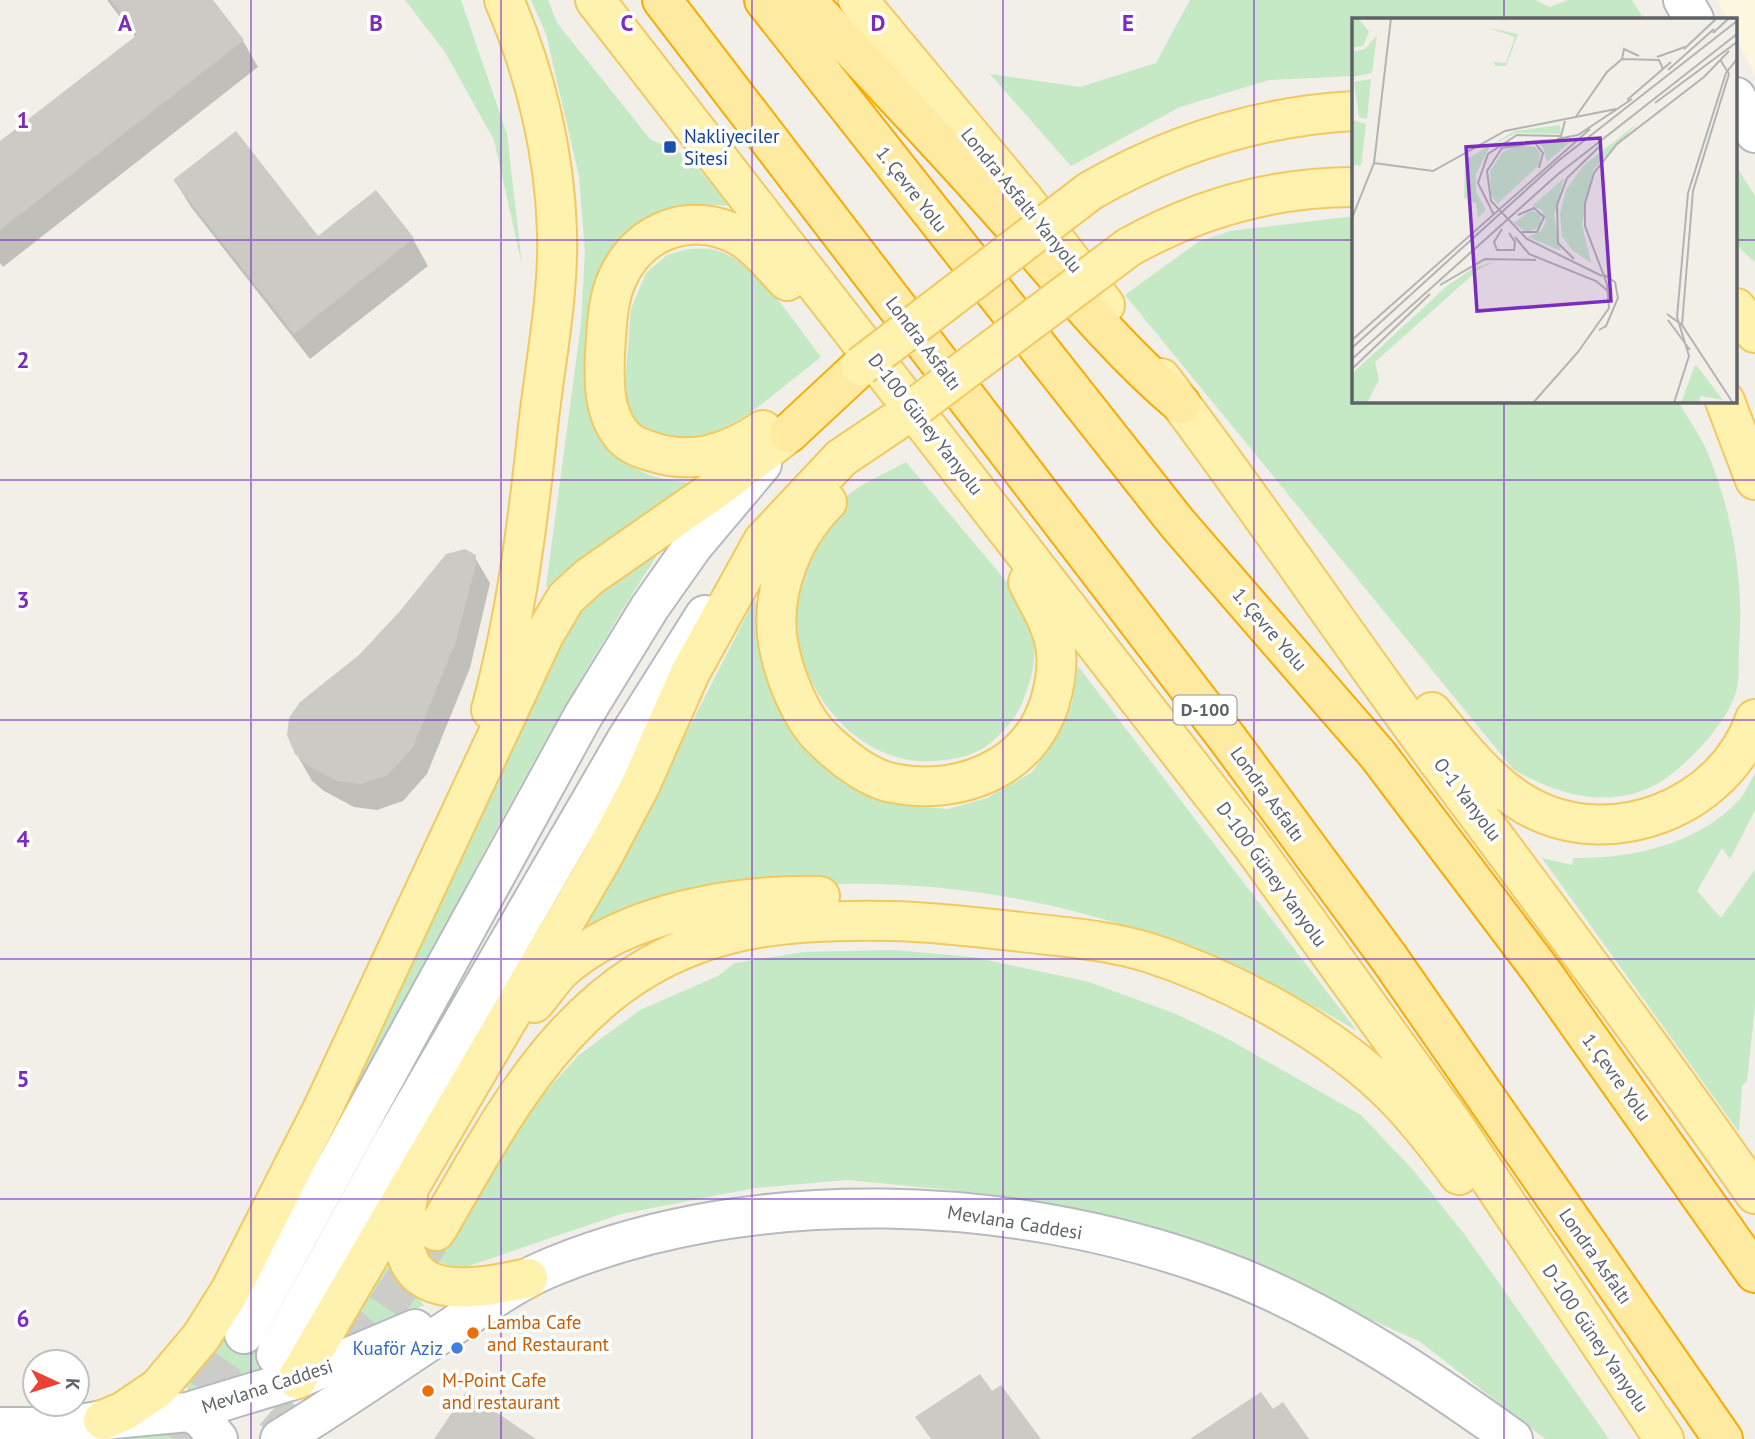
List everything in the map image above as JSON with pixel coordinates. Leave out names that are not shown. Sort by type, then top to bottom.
[{"type":"highway","name":"Londra Asfaltı","points":[[662,0],[1227,738],[1397,970],[1723,1439]]},
{"type":"highway","name":"1. Çevre Yolu","points":[[764,0],[1177,523],[1378,755],[1542,972],[1755,1273]]},
{"type":"highway","points":[[806,0],[1009,221],[1124,352],[1181,404]]},
{"type":"highway","points":[[789,433],[861,366]]},
{"type":"main road","points":[[471,786],[499,681],[534,471],[554,294],[558,232],[544,125],[515,27],[504,0]]},
{"type":"main road","name":"D-100 Güney Yanyolu","points":[[595,0],[1251,844],[1453,1124],[1660,1434]]},
{"type":"main road","name":"Londra Asfaltı Yanyolu","points":[[858,0],[1025,201],[1181,404]]},
{"type":"main road","points":[[1683,0],[1693,18]]},
{"type":"main road","points":[[1738,101],[1755,133]]},
{"type":"main road","points":[[852,329],[826,316],[756,248],[740,237],[720,228],[696,224],[676,225],[651,236],[631,256],[617,279],[607,330],[604,378],[609,412],[621,435],[639,448],[680,458],[707,457],[739,445],[861,366],[1090,191],[1137,166],[1195,142],[1290,116],[1352,111]]},
{"type":"main road","points":[[254,1439],[393,1142],[625,742],[688,640],[763,541],[841,458],[905,415],[1129,247],[1163,228],[1238,201],[1276,192],[1352,187]]},
{"type":"main road","points":[[1738,311],[1755,332]]},
{"type":"main road","points":[[1725,402],[1755,480]]},
{"type":"main road","name":"O-1 Yanyolu","points":[[1181,404],[1315,585],[1417,733],[1553,912],[1755,1194]]},
{"type":"main road","points":[[905,415],[873,457],[813,516],[792,552],[778,604],[777,632],[782,664],[796,698],[822,740],[859,768],[890,783],[954,785],[979,779],[1004,765],[1024,747],[1044,720],[1056,683],[1056,648],[1049,623],[996,513]]},
{"type":"main road","points":[[103,1420],[124,1411],[158,1388],[201,1337],[230,1291],[323,1108],[471,786],[544,635],[566,598],[590,577],[721,485],[789,433]]},
{"type":"main road","points":[[244,1334],[583,716],[650,607],[693,546],[789,433]]},
{"type":"main road","points":[[287,1367],[408,1191],[601,860],[640,786],[690,673],[763,541]]},
{"type":"main road","points":[[1315,585],[1354,621],[1484,772],[1507,793],[1543,814],[1598,825],[1637,821],[1666,812],[1697,796],[1725,771],[1747,741],[1755,719]]},
{"type":"main road","points":[[451,1115],[520,1019],[561,970],[594,947],[668,914],[752,899],[868,897],[1007,912],[1073,929],[1102,941]]},
{"type":"main road","points":[[436,1231],[534,1072],[598,1004],[636,974],[679,949],[749,928],[830,921],[936,922],[1102,941],[1150,953],[1205,975],[1276,1010],[1348,1055],[1396,1098],[1439,1148],[1512,1251],[1660,1434]]},
{"type":"main road","points":[[408,1191],[405,1249],[410,1263],[421,1275],[451,1288],[495,1285],[528,1278]]},
{"type":"main road","name":"Mevlana Caddesi","points":[[280,1439],[528,1278],[596,1251],[679,1230],[751,1216],[880,1209],[953,1211],[1005,1217],[1073,1229],[1216,1268],[1380,1348],[1513,1439]]},
{"type":"main road","name":"Mevlana Caddesi","points":[[0,1427],[58,1433],[103,1420],[188,1412],[287,1367],[400,1335],[482,1306]]},
{"type":"main road","points":[[188,1412],[201,1418],[218,1439]]},
{"type":"shaded area","points":[[1717,0],[1755,0],[1755,75],[1738,41],[1738,18],[1726,18]]},
{"type":"green space","points":[[405,0],[461,0],[507,134],[522,265],[494,140],[445,52]]},
{"type":"green space","points":[[531,0],[548,0],[557,23],[650,139],[689,157],[729,206],[697,205],[672,211],[649,223],[624,244],[611,447],[629,464],[646,474],[690,483],[566,570],[552,587],[546,587],[581,324],[585,252],[579,176],[546,34]]},
{"type":"green space","points":[[1190,0],[1535,0],[1550,7],[1568,0],[1632,0],[1643,18],[1352,18],[1352,76],[1269,80],[1180,107],[1071,166],[990,74],[1080,87],[1156,63]]},
{"type":"green space","points":[[1738,169],[1755,196],[1755,262],[1738,247]]},
{"type":"green space","points":[[1352,216],[1352,402],[1679,402],[1703,442],[1718,479],[1731,527],[1740,601],[1736,692],[1716,729],[1684,764],[1662,781],[1644,790],[1606,798],[1568,793],[1513,769],[1125,295],[1198,242],[1230,231]]},
{"type":"green space","points":[[689,249],[711,249],[728,255],[743,265],[773,294],[821,357],[749,414],[703,439],[658,438],[636,424],[624,396],[631,309],[646,273],[667,255]]},
{"type":"green space","points":[[906,462],[1016,593],[1033,634],[1032,673],[1016,715],[989,744],[963,757],[949,760],[903,759],[875,748],[849,731],[828,708],[811,681],[800,651],[795,621],[799,582],[828,518],[846,497],[859,487]]},
{"type":"green space","points":[[665,543],[574,690],[532,765],[331,1147],[324,1142],[570,618],[585,599]]},
{"type":"green space","points":[[755,599],[769,673],[805,745],[845,785],[901,805],[948,809],[987,798],[1031,773],[1055,741],[1072,704],[1078,666],[1357,1031],[1229,964],[1162,938],[1094,916],[1024,900],[954,889],[882,884],[739,887],[690,901],[570,946],[666,773]]},
{"type":"green space","points":[[1755,773],[1755,810],[1730,859],[1722,848],[1697,891],[1721,918],[1755,869],[1755,1006],[1747,1081],[1742,1086],[1739,1132],[1542,858],[1572,865],[1573,858],[1617,856],[1683,839],[1703,829],[1741,798]]},
{"type":"green space","points":[[893,950],[973,957],[1089,982],[1176,1014],[1228,1039],[1361,1115],[1414,1171],[1465,1235],[1609,1439],[1545,1439],[1419,1341],[1336,1304],[1076,1210],[972,1192],[847,1180],[755,1188],[621,1214],[463,1268],[439,1262],[423,1245],[538,1100],[579,1055],[640,1010],[718,976],[735,963],[804,952]]},
{"type":"green space","points":[[387,1255],[394,1271],[424,1305],[370,1331],[342,1340]]},
{"type":"green space","points":[[228,1329],[287,1367],[184,1396],[183,1392],[188,1390],[186,1385]]},
{"type":"green space","points":[[182,1433],[196,1439],[120,1439]]},
{"type":"building","points":[[111,0],[213,0],[244,40],[0,230],[0,141],[137,35]]},
{"type":"building","points":[[236,131],[318,236],[376,190],[414,238],[294,334],[173,180]]},
{"type":"building","points":[[465,549],[476,555],[476,564],[456,641],[413,747],[388,775],[361,784],[337,781],[307,765],[295,754],[287,735],[289,718],[300,702],[359,655],[400,611],[446,554]]},
{"type":"building","points":[[980,1374],[992,1391],[1001,1385],[1041,1439],[931,1439],[915,1417]]},
{"type":"building","points":[[466,1392],[536,1439],[434,1439]]},
{"type":"building","points":[[1261,1392],[1273,1409],[1283,1402],[1309,1439],[1190,1439]]},
{"type":"tunnel","points":[[274,1437],[381,1315],[430,1241]]},
{"type":"tunnel","points":[[173,1439],[244,1334]]},
{"type":"place","name":"Nakliyeciler Sitesi","points":[[670,147]]},
{"type":"place","name":"Lamba Cafe and Restaurant","points":[[473,1333]]},
{"type":"place","name":"Kuaför Aziz","points":[[457,1348]]},
{"type":"place","name":"M-Point Cafe and restaurant","points":[[428,1391]]}]
